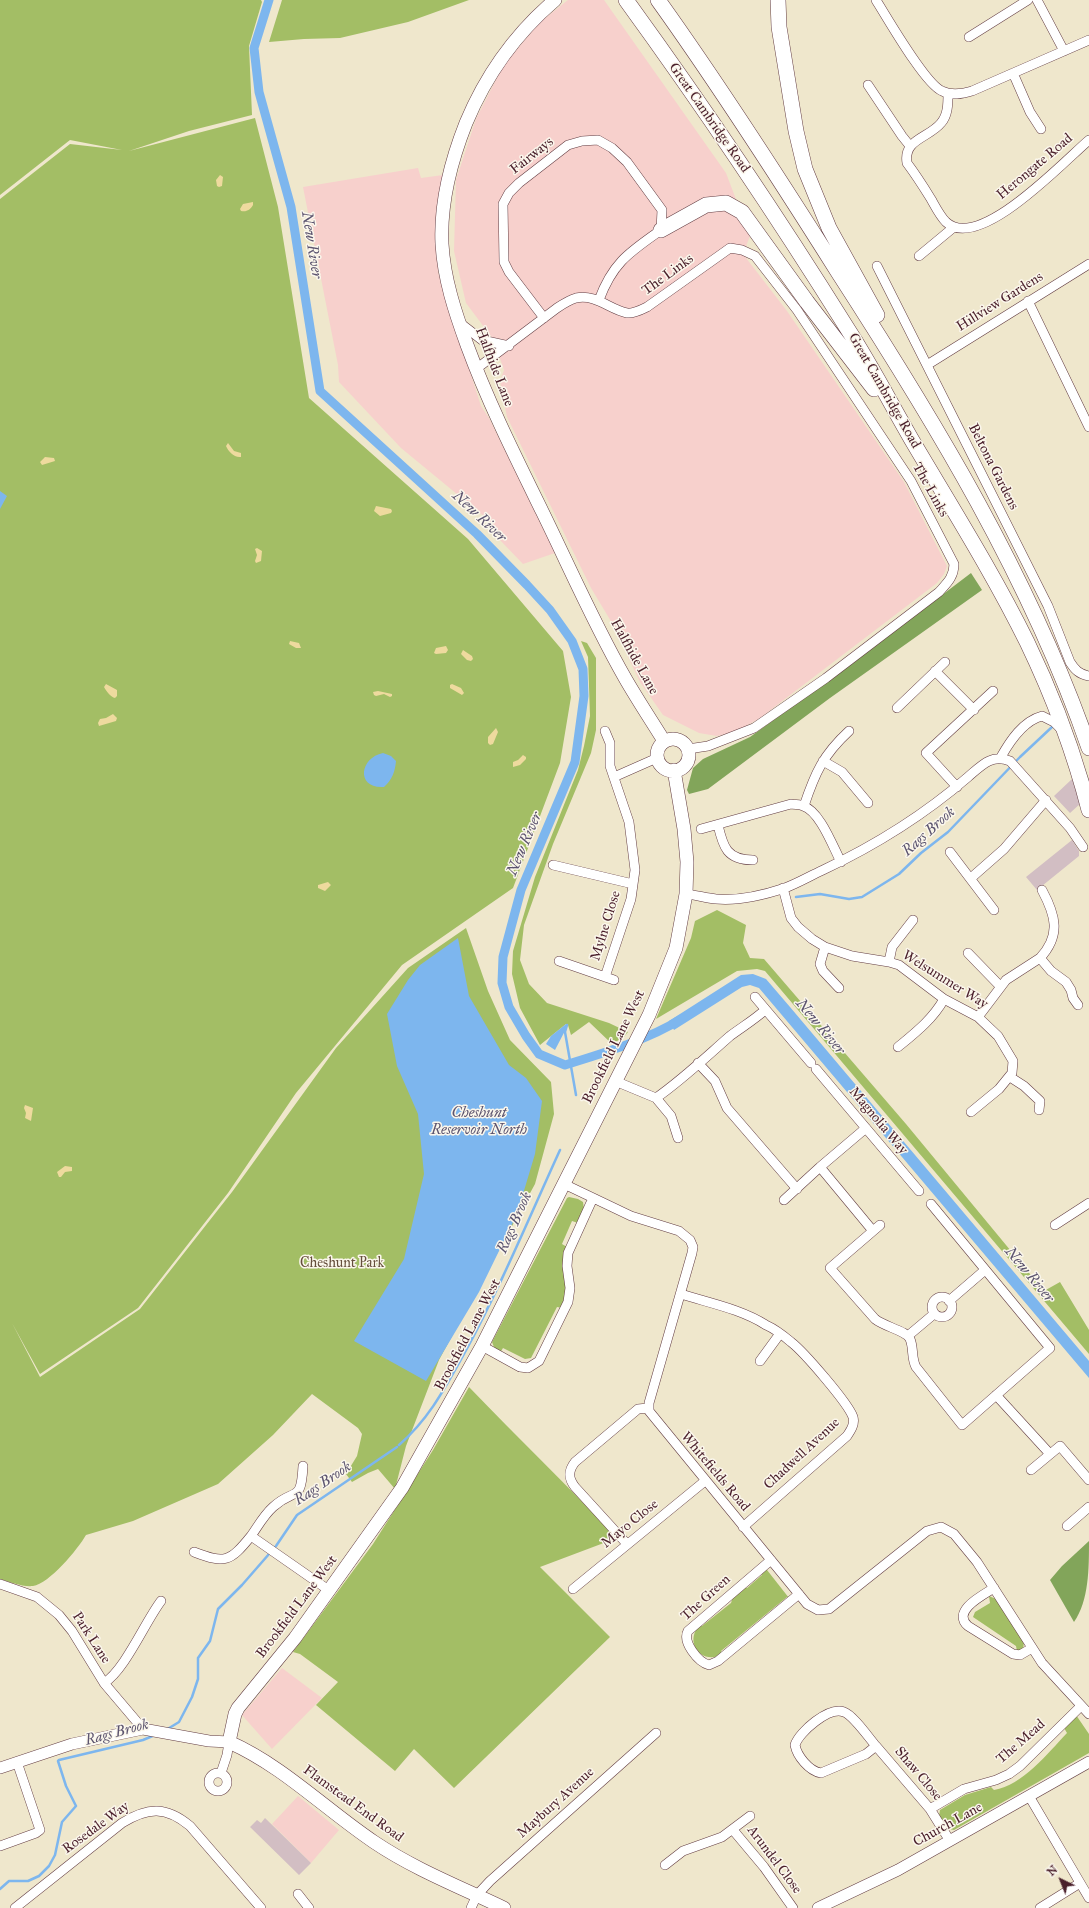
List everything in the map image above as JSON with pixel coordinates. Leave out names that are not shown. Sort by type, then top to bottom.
[{"type":"highway","name":"Great Cambridge Road","points":[[626,0],[751,180],[848,329],[976,548],[1027,642],[1045,682],[1066,734],[1089,810]]},
{"type":"highway","name":"Great Cambridge Road","points":[[658,0],[771,166],[887,348],[963,478],[1032,606],[1062,673],[1089,748]]},
{"type":"highway","points":[[778,0],[779,27],[796,131],[805,169],[830,228],[879,319],[887,348]]},
{"type":"highway","points":[[662,230],[706,205],[726,203],[742,212],[807,302],[872,387],[895,410]]},
{"type":"main road","name":"Halfhide Lane","points":[[554,0],[521,32],[494,66],[474,104],[457,147],[448,179],[443,213],[442,243],[446,277],[460,324],[476,369],[495,415],[624,678],[664,741]]},
{"type":"main road","points":[[674,739],[679,740],[688,749],[689,754],[686,763],[679,769],[674,770],[663,767],[657,758],[658,749],[664,741],[674,739]]},
{"type":"main road","name":"Brookfield Lane West","points":[[229,1742],[238,1708],[269,1672],[330,1591],[402,1488],[482,1346],[564,1184],[665,978],[676,948],[686,894],[687,862],[684,829],[674,770]]},
{"type":"main road","name":"Flamstead End Road","points":[[229,1742],[258,1756],[379,1845],[418,1868],[504,1908]]},
{"type":"street","points":[[876,0],[924,75],[937,88],[948,93],[961,94],[972,91],[1089,40]]},
{"type":"street","points":[[969,37],[1028,0]]},
{"type":"street","points":[[1037,0],[1064,51]]},
{"type":"street","points":[[1013,73],[1030,112],[1041,129]]},
{"type":"street","points":[[868,85],[910,146]]},
{"type":"street","points":[[919,256],[954,227],[946,222],[907,163],[906,155],[910,146],[941,124],[946,114],[948,93]]},
{"type":"street","name":"Fairways","points":[[544,318],[509,272],[504,262],[503,204],[509,193],[519,183],[568,145],[582,140],[598,140],[612,148],[627,162],[662,210],[662,230]]},
{"type":"street","name":"Herongate Road","points":[[954,227],[964,228],[974,226],[1005,212],[1025,198],[1089,140]]},
{"type":"street","points":[[599,300],[605,284],[618,264],[633,249],[662,230]]},
{"type":"street","name":"The Links","points":[[476,369],[509,346],[557,308],[578,298],[599,300],[628,313],[637,312],[648,307],[730,248],[742,250],[756,256],[796,310],[911,481],[954,564],[954,573],[939,592],[826,678],[754,728],[708,746],[688,749]]},
{"type":"street","name":"Hillview Gardens","points":[[927,365],[1089,264]]},
{"type":"street","name":"Beltona Gardens","points":[[877,266],[1048,606],[1070,662],[1076,670],[1089,677]]},
{"type":"street","points":[[1028,301],[1089,427]]},
{"type":"street","points":[[460,324],[482,340],[509,346]]},
{"type":"street","points":[[897,708],[945,662]]},
{"type":"street","points":[[935,671],[974,710]]},
{"type":"street","points":[[957,787],[926,753],[993,691]]},
{"type":"street","points":[[1006,759],[1012,738],[1035,717],[1042,716],[1054,722],[1066,734]]},
{"type":"street","name":"Mylne Close","points":[[605,731],[610,743],[610,766],[629,822],[635,870],[634,884],[619,937],[605,977]]},
{"type":"street","points":[[804,806],[813,780],[823,761],[831,749],[849,731]]},
{"type":"street","points":[[614,777],[657,758]]},
{"type":"street","points":[[686,894],[717,899],[743,898],[784,888],[841,862],[911,822],[990,760],[1006,759],[1017,768],[1070,828],[1083,847]]},
{"type":"street","points":[[823,761],[842,772],[868,803]]},
{"type":"street","points":[[971,878],[1004,849],[1046,800]]},
{"type":"street","points":[[701,829],[791,804],[804,806],[812,811],[819,820],[841,862]]},
{"type":"street","points":[[718,825],[722,841],[728,851],[738,858],[753,860]]},
{"type":"street","points":[[950,852],[994,910]]},
{"type":"street","name":"Mylne Close","points":[[552,865],[634,884]]},
{"type":"street","name":"Welsummer Way","points":[[784,888],[788,910],[794,921],[804,932],[825,947],[852,956],[899,965],[944,999],[978,1017],[998,1036],[1008,1052],[1013,1065],[1010,1077]]},
{"type":"street","points":[[978,1017],[1000,986],[1011,975],[1040,958],[1052,942],[1055,930],[1050,906],[1042,890]]},
{"type":"street","points":[[889,962],[892,947],[913,920]]},
{"type":"street","points":[[825,947],[820,964],[823,971],[839,988]]},
{"type":"street","points":[[968,953],[1000,986]]},
{"type":"street","points":[[1040,958],[1051,971],[1066,982],[1078,1005]]},
{"type":"street","name":"Mylne Close","points":[[559,961],[614,980]]},
{"type":"street","name":"Magnolia Way","points":[[755,997],[919,1191]]},
{"type":"street","points":[[898,1047],[927,1021],[939,1008],[944,999]]},
{"type":"street","points":[[656,1098],[765,1010]]},
{"type":"street","points":[[698,1063],[715,1081],[727,1108],[797,1189]]},
{"type":"street","points":[[971,1112],[1000,1089],[1010,1077],[1024,1086],[1040,1101],[1039,1110]]},
{"type":"street","points":[[615,1081],[656,1098],[671,1116],[678,1138]]},
{"type":"street","points":[[784,1200],[866,1128]]},
{"type":"street","points":[[820,1168],[877,1228],[830,1268],[878,1321],[909,1335],[912,1343],[912,1359],[916,1367],[962,1425],[1050,1348],[930,1204]]},
{"type":"street","points":[[564,1184],[631,1216],[679,1231],[687,1237],[692,1244],[692,1253],[648,1408],[638,1410],[575,1462],[569,1471],[569,1477],[573,1485],[627,1544]]},
{"type":"street","points":[[482,1346],[520,1367],[528,1368],[539,1361],[568,1302],[570,1288],[567,1266],[568,1253],[593,1198]]},
{"type":"street","points":[[1055,1225],[1089,1203]]},
{"type":"street","points":[[909,1335],[934,1314],[940,1317],[947,1316],[951,1310],[949,1301],[985,1270]]},
{"type":"street","name":"Chadwell Avenue","points":[[680,1294],[738,1312],[767,1325],[779,1335],[792,1342],[833,1388],[849,1408],[854,1418],[853,1428],[836,1446],[743,1527]]},
{"type":"street","points":[[760,1361],[779,1335]]},
{"type":"street","points":[[996,1395],[1050,1454]]},
{"type":"street","name":"Whitefields Road","points":[[648,1408],[651,1416],[704,1481],[799,1594],[814,1609],[822,1611],[829,1609],[927,1531],[941,1528],[954,1534],[974,1558],[1032,1648],[1049,1671],[1089,1714]]},
{"type":"street","points":[[1031,1470],[1060,1446],[1089,1480]]},
{"type":"street","points":[[194,1552],[213,1559],[224,1559],[234,1555],[251,1536],[272,1508],[299,1490],[302,1481],[303,1466]]},
{"type":"street","name":"Mayo Close","points":[[573,1589],[704,1481]]},
{"type":"street","points":[[1067,1526],[1089,1507]]},
{"type":"street","points":[[251,1536],[330,1591]]},
{"type":"street","name":"The Green","points":[[771,1560],[688,1631],[686,1641],[702,1661],[709,1665],[718,1661],[799,1594]]},
{"type":"street","name":"Park Lane","points":[[0,1584],[37,1597],[60,1615],[72,1631],[104,1683],[147,1730]]},
{"type":"street","points":[[994,1588],[967,1606],[963,1615],[966,1624],[1013,1654],[1020,1655],[1032,1648]]},
{"type":"street","points":[[104,1683],[118,1670],[161,1601]]},
{"type":"street","name":"The Mead","points":[[930,1809],[964,1789],[996,1780],[1009,1774],[1020,1766],[1081,1706]]},
{"type":"street","name":"Shaw Close","points":[[876,1746],[866,1754],[821,1773],[811,1768],[797,1753],[795,1745],[800,1737],[816,1721],[825,1715],[838,1711],[844,1711],[876,1746],[930,1809],[950,1840]]},
{"type":"street","points":[[0,1768],[72,1744],[147,1730],[209,1741],[229,1742],[227,1755],[221,1773]]},
{"type":"street","name":"Maybury Avenue","points":[[471,1908],[477,1895],[490,1881],[656,1734]]},
{"type":"street","points":[[0,1846],[36,1833],[40,1830],[17,1762]]},
{"type":"street","name":"Church Lane","points":[[818,1908],[875,1882],[1089,1762]]},
{"type":"street","points":[[1029,1796],[1080,1883],[1088,1893]]},
{"type":"street","name":"Rosedale Way","points":[[15,1908],[122,1823],[141,1813],[159,1810],[177,1816],[190,1826],[261,1908]]},
{"type":"street","name":"Arundel Close","points":[[665,1865],[683,1851],[718,1839],[733,1830],[750,1816]]},
{"type":"street","name":"Arundel Close","points":[[733,1830],[764,1867],[792,1908]]},
{"type":"street","points":[[1040,1908],[1080,1883]]},
{"type":"street","points":[[298,1894],[309,1908]]},
{"type":"shaded area","points":[[568,0],[604,0],[726,173],[750,236],[743,254],[787,311],[904,482],[947,566],[944,574],[937,583],[760,718],[737,731],[717,736],[699,733],[663,715],[640,682],[612,623],[591,588],[507,417],[500,381],[504,370],[493,339],[466,303],[454,251],[456,180],[476,119],[503,66],[539,23]]},
{"type":"shaded area","points":[[418,168],[421,178],[443,175],[438,272],[481,406],[489,418],[555,553],[523,564],[498,538],[486,518],[401,448],[339,382],[338,365],[303,187]]},
{"type":"shaded area","points":[[1072,779],[1081,803],[1070,813],[1054,796]]},
{"type":"shaded area","points":[[1072,840],[1079,851],[1079,856],[1037,890],[1026,877]]},
{"type":"shaded area","points":[[282,1668],[322,1698],[272,1749],[242,1715]]},
{"type":"shaded area","points":[[298,1796],[339,1830],[311,1863],[272,1824]]},
{"type":"shaded area","points":[[265,1818],[311,1863],[299,1875],[250,1827],[257,1820],[261,1823]]},
{"type":"green space","name":"Cheshunt Park","points":[[0,0],[261,0],[262,2],[249,46],[252,115],[189,131],[129,151],[255,118],[278,207],[309,398],[468,539],[563,651],[571,697],[560,763],[513,888],[402,965],[296,1093],[228,1193],[138,1308],[40,1374],[12,1323],[40,1377],[140,1309],[232,1192],[336,1048],[408,968],[466,928],[488,991],[510,1040],[551,1082],[554,1114],[535,1184],[439,1360],[406,1446],[395,1489],[378,1469],[352,1482],[346,1474],[357,1456],[362,1434],[358,1428],[312,1394],[273,1435],[218,1484],[133,1521],[86,1535],[77,1549],[55,1573],[40,1584],[33,1586],[25,1586],[0,1579],[0,199],[70,144],[122,150],[70,140],[0,195]]},
{"type":"green space","points":[[282,0],[469,0],[408,22],[340,38],[269,42]]},
{"type":"green space","points":[[971,573],[982,590],[830,698],[708,789],[689,794],[687,790],[693,768],[703,759],[750,737],[854,662]]},
{"type":"green space","points":[[581,641],[587,643],[596,658],[596,730],[591,753],[553,844],[524,925],[520,960],[529,984],[547,1003],[609,1023],[628,1032],[624,1037],[612,1044],[589,1022],[571,1035],[568,1025],[566,1024],[540,1045],[520,1008],[512,974],[513,951],[535,877],[578,770],[584,746],[590,716],[588,657]]},
{"type":"green space","points":[[717,910],[746,925],[743,943],[750,958],[764,959],[906,1124],[1044,1291],[1060,1282],[1089,1330],[1089,1354],[765,971],[757,969],[737,971],[656,1019],[691,938],[695,921]]},
{"type":"green space","points":[[569,1197],[583,1202],[584,1209],[578,1223],[572,1221],[562,1244],[567,1247],[567,1284],[563,1308],[557,1307],[531,1358],[525,1359],[503,1348],[500,1353],[494,1347],[492,1342],[567,1198]]},
{"type":"green space","points":[[469,1387],[617,1538],[540,1567],[610,1637],[454,1788],[414,1749],[395,1771],[316,1705],[338,1682],[300,1654],[293,1652],[373,1544],[433,1450]]},
{"type":"green space","points":[[1089,1541],[1087,1584],[1083,1604],[1074,1622],[1050,1580],[1062,1566]]},
{"type":"green space","points":[[764,1570],[767,1570],[789,1598],[787,1597],[721,1651],[723,1654],[715,1657],[702,1655],[697,1651],[693,1638],[695,1631],[700,1624],[702,1626],[731,1603],[733,1597],[743,1587],[747,1588],[762,1575],[761,1573]]},
{"type":"green space","points":[[989,1596],[996,1599],[1024,1642],[1023,1650],[1017,1651],[1016,1646],[973,1617],[975,1612],[990,1603]]},
{"type":"green space","points":[[1076,1715],[1089,1734],[1089,1753],[954,1830],[949,1829],[939,1816],[940,1810],[965,1795],[991,1787],[994,1790],[1015,1782],[1034,1768],[1067,1733],[1064,1728]]},
{"type":"sand","points":[[220,175],[223,177],[222,186],[219,187],[217,186],[216,180]]},
{"type":"sand","points":[[253,202],[253,205],[247,211],[241,211],[240,209],[243,204]]},
{"type":"sand","points":[[228,443],[234,451],[241,453],[241,457],[238,457],[230,452],[226,446]]},
{"type":"sand","points":[[45,457],[54,458],[55,461],[42,465],[40,462]]},
{"type":"sand","points":[[376,506],[391,509],[392,511],[391,513],[380,516],[374,511]]},
{"type":"sand","points":[[257,548],[262,551],[261,561],[256,563],[255,561],[257,555],[255,549]]},
{"type":"sand","points":[[290,641],[299,643],[301,648],[296,648],[289,644]]},
{"type":"sand","points":[[446,646],[448,650],[446,653],[434,653],[436,648]]},
{"type":"sand","points":[[463,650],[472,656],[473,659],[471,661],[467,660],[461,654]]},
{"type":"sand","points":[[106,684],[117,690],[117,696],[115,698],[105,689],[104,687]]},
{"type":"sand","points":[[452,684],[461,688],[464,693],[462,695],[450,688],[450,685]]},
{"type":"sand","points":[[378,691],[392,694],[392,696],[390,697],[384,694],[374,695],[373,692]]},
{"type":"sand","points":[[113,714],[117,718],[116,721],[99,726],[98,723],[100,719],[106,718]]},
{"type":"sand","points":[[496,728],[498,732],[493,744],[490,745],[488,743],[488,737]]},
{"type":"sand","points":[[523,755],[526,759],[520,765],[513,767],[513,762],[518,760]]},
{"type":"sand","points":[[328,882],[331,885],[325,891],[318,888],[318,885]]},
{"type":"sand","points":[[25,1105],[33,1108],[31,1121],[25,1118]]},
{"type":"sand","points":[[65,1166],[72,1167],[72,1171],[65,1172],[61,1177],[59,1177],[57,1172]]},
{"type":"water","points":[[0,491],[7,496],[0,509]]},
{"type":"water","points":[[383,753],[391,756],[396,761],[393,776],[384,787],[375,786],[369,783],[365,778],[364,773],[365,766],[369,761],[375,756]]},
{"type":"water","name":"Cheshunt Reservoir North","points":[[458,938],[469,996],[509,1065],[526,1078],[542,1101],[535,1154],[517,1214],[479,1292],[426,1381],[354,1341],[404,1259],[424,1174],[418,1114],[397,1066],[387,1014],[408,980],[420,965]]},
{"type":"water","points":[[753,974],[766,979],[1089,1361],[1089,1378],[759,988],[750,985],[742,987],[674,1030],[669,1021],[741,975]]},
{"type":"water","points":[[566,1024],[568,1025],[555,1050],[546,1044],[551,1036]]},
{"type":"waterway","name":"New River","points":[[269,0],[254,48],[259,92],[291,207],[320,391],[477,534],[527,585],[550,610],[572,641],[583,669],[584,696],[575,762],[521,890],[503,957],[502,983],[509,1007],[526,1036],[539,1054],[565,1065],[640,1039],[681,1019]]},
{"type":"waterway","name":"Rags Brook","points":[[796,897],[820,894],[849,899],[862,897],[899,874],[921,853],[948,832],[1020,757],[1052,727]]},
{"type":"waterway","name":"Rags Brook","points":[[567,1025],[565,1032],[576,1095]]},
{"type":"waterway","name":"Rags Brook","points":[[399,1445],[410,1435],[428,1414],[464,1354],[502,1278],[560,1150]]},
{"type":"waterway","name":"Rags Brook","points":[[166,1730],[179,1722],[192,1697],[198,1679],[198,1658],[210,1641],[218,1609],[242,1585],[276,1546],[297,1515],[397,1447]]},
{"type":"waterway","name":"Rags Brook","points":[[0,1889],[9,1881],[28,1881],[39,1876],[49,1866],[55,1855],[62,1822],[76,1806],[66,1786],[58,1761],[59,1760],[143,1740],[155,1735]]}]
